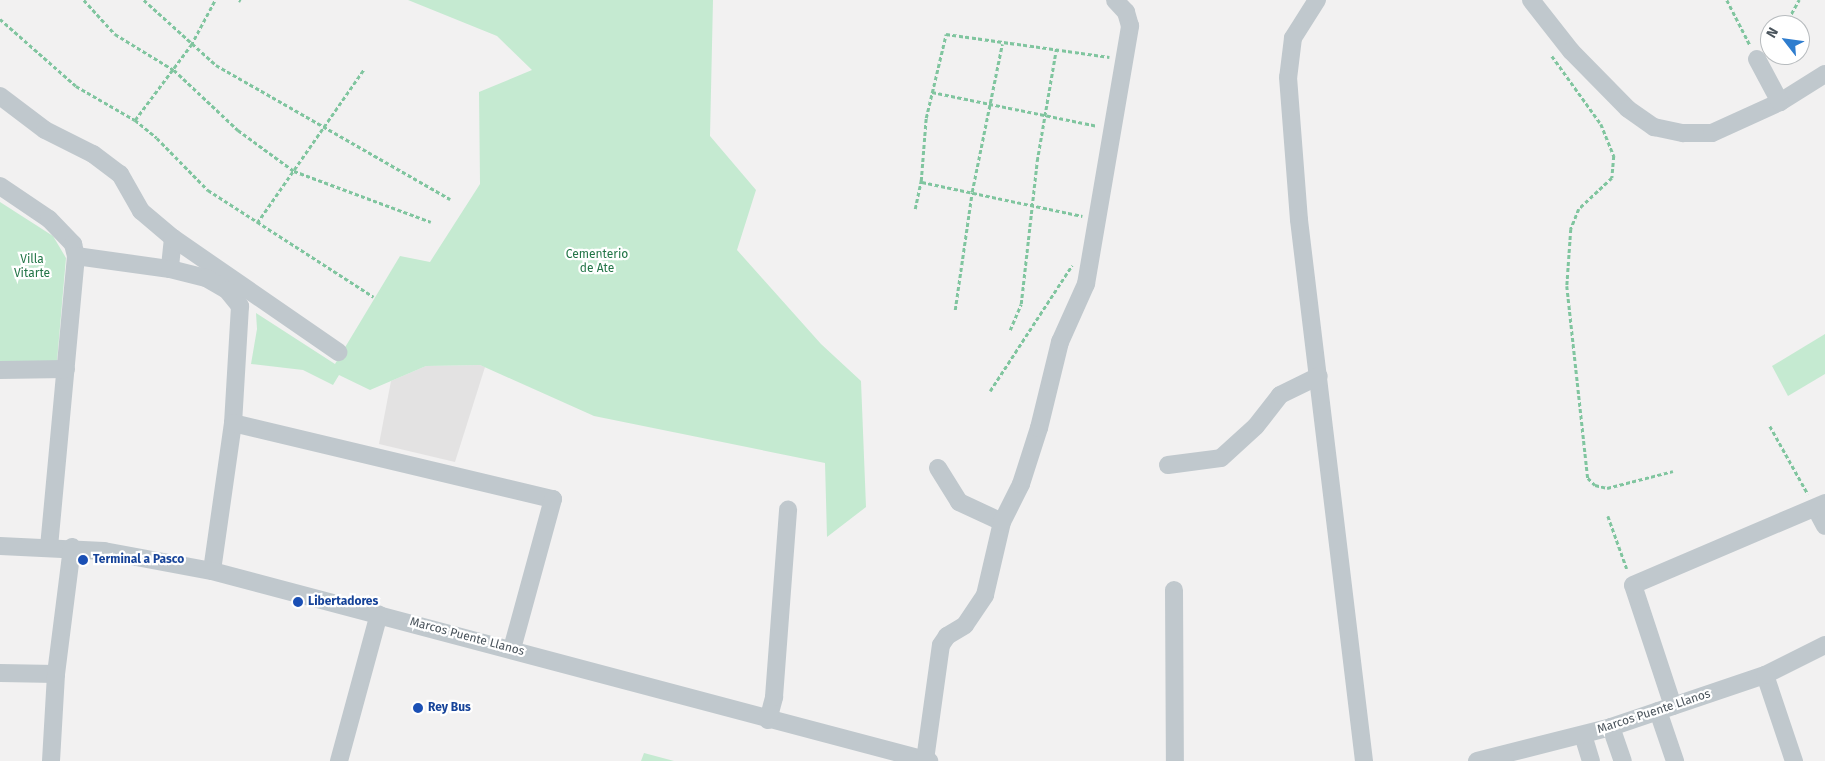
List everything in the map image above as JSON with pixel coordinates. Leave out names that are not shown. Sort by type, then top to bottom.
[{"type":"street","points":[[922,760],[941,646],[947,636],[965,625],[985,595],[1002,522],[1021,484],[1039,428],[1060,342],[1086,284],[1130,26],[1126,12],[1115,0]]},
{"type":"street","points":[[1316,0],[1294,38],[1288,77],[1299,220],[1364,761]]},
{"type":"street","points":[[1531,0],[1572,51],[1628,109],[1654,127],[1683,133],[1712,133],[1780,102],[1825,74]]},
{"type":"street","points":[[1757,59],[1780,102]]},
{"type":"street","points":[[0,96],[44,130],[93,154],[120,174],[141,211],[173,238],[338,352]]},
{"type":"street","points":[[0,186],[49,219],[73,244],[76,256],[49,546]]},
{"type":"street","points":[[170,269],[173,238]]},
{"type":"street","points":[[76,256],[170,269],[206,278],[227,290],[240,306],[233,423],[212,571]]},
{"type":"street","points":[[0,370],[66,369]]},
{"type":"street","points":[[1168,465],[1221,458],[1256,426],[1280,394],[1319,376]]},
{"type":"street","points":[[233,423],[553,499],[512,649]]},
{"type":"street","points":[[938,468],[959,502],[1002,522]]},
{"type":"street","points":[[1675,761],[1665,709],[1633,585],[1820,506],[1825,526]]},
{"type":"street","points":[[768,720],[774,697],[788,510]]},
{"type":"street","name":"Marcos Puente Llanos","points":[[0,546],[72,547],[137,556],[212,571],[512,649],[768,720],[922,760]]},
{"type":"street","points":[[51,761],[56,674],[72,547]]},
{"type":"street","points":[[1174,590],[1175,761]]},
{"type":"street","points":[[339,761],[379,614]]},
{"type":"street","name":"Marcos Puente Llanos","points":[[1477,761],[1502,758],[1611,727],[1665,709],[1765,675],[1825,645]]},
{"type":"street","points":[[0,673],[56,674]]},
{"type":"street","points":[[1765,675],[1794,761]]},
{"type":"street","points":[[1611,727],[1623,761]]},
{"type":"street","points":[[1583,735],[1591,761]]},
{"type":"path","points":[[84,0],[115,34],[174,70],[238,130],[294,171],[432,222]]},
{"type":"path","points":[[144,0],[191,45],[216,65],[450,199]]},
{"type":"path","points":[[135,120],[191,45],[215,0]]},
{"type":"path","points":[[1727,0],[1757,59]]},
{"type":"path","points":[[1791,15],[1799,0]]},
{"type":"path","points":[[0,20],[76,86],[135,120],[208,190],[374,297]]},
{"type":"path","points":[[915,210],[921,181],[922,150],[932,92],[946,34],[1002,44],[1124,59]]},
{"type":"path","points":[[955,310],[972,192],[1002,44]]},
{"type":"path","points":[[1010,330],[1021,304],[1032,205],[1056,50]]},
{"type":"path","points":[[1550,52],[1600,124],[1614,156],[1612,178],[1579,209],[1571,229],[1567,286],[1588,478],[1595,485],[1607,488],[1673,471]]},
{"type":"path","points":[[257,223],[364,70]]},
{"type":"path","points":[[932,92],[989,106],[1111,129]]},
{"type":"path","points":[[921,181],[1096,219]]},
{"type":"path","points":[[990,391],[1077,257],[1092,241]]},
{"type":"path","points":[[1770,426],[1820,506]]},
{"type":"path","points":[[1608,516],[1633,585]]},
{"type":"shaded area","points":[[480,365],[485,367],[455,462],[379,444],[391,381],[426,366]]},
{"type":"green space","name":"Cementerio de Ate","points":[[408,0],[713,0],[710,136],[756,190],[737,250],[821,344],[861,381],[866,507],[827,537],[825,463],[594,416],[480,365],[426,366],[370,390],[339,375],[333,385],[303,370],[251,364],[257,329],[256,313],[335,364],[400,256],[430,262],[480,184],[479,92],[532,70],[497,36]]},
{"type":"green space","name":"Villa Vitarte","points":[[0,202],[53,236],[66,258],[57,361],[0,362]]},
{"type":"green space","points":[[1825,334],[1825,374],[1788,396],[1772,366]]},
{"type":"green space","points":[[644,753],[674,761],[641,761]]},
{"type":"place","name":"Terminal a Pasco","points":[[83,560]]},
{"type":"place","name":"Libertadores","points":[[298,602]]},
{"type":"place","name":"Rey Bus","points":[[418,708]]}]
